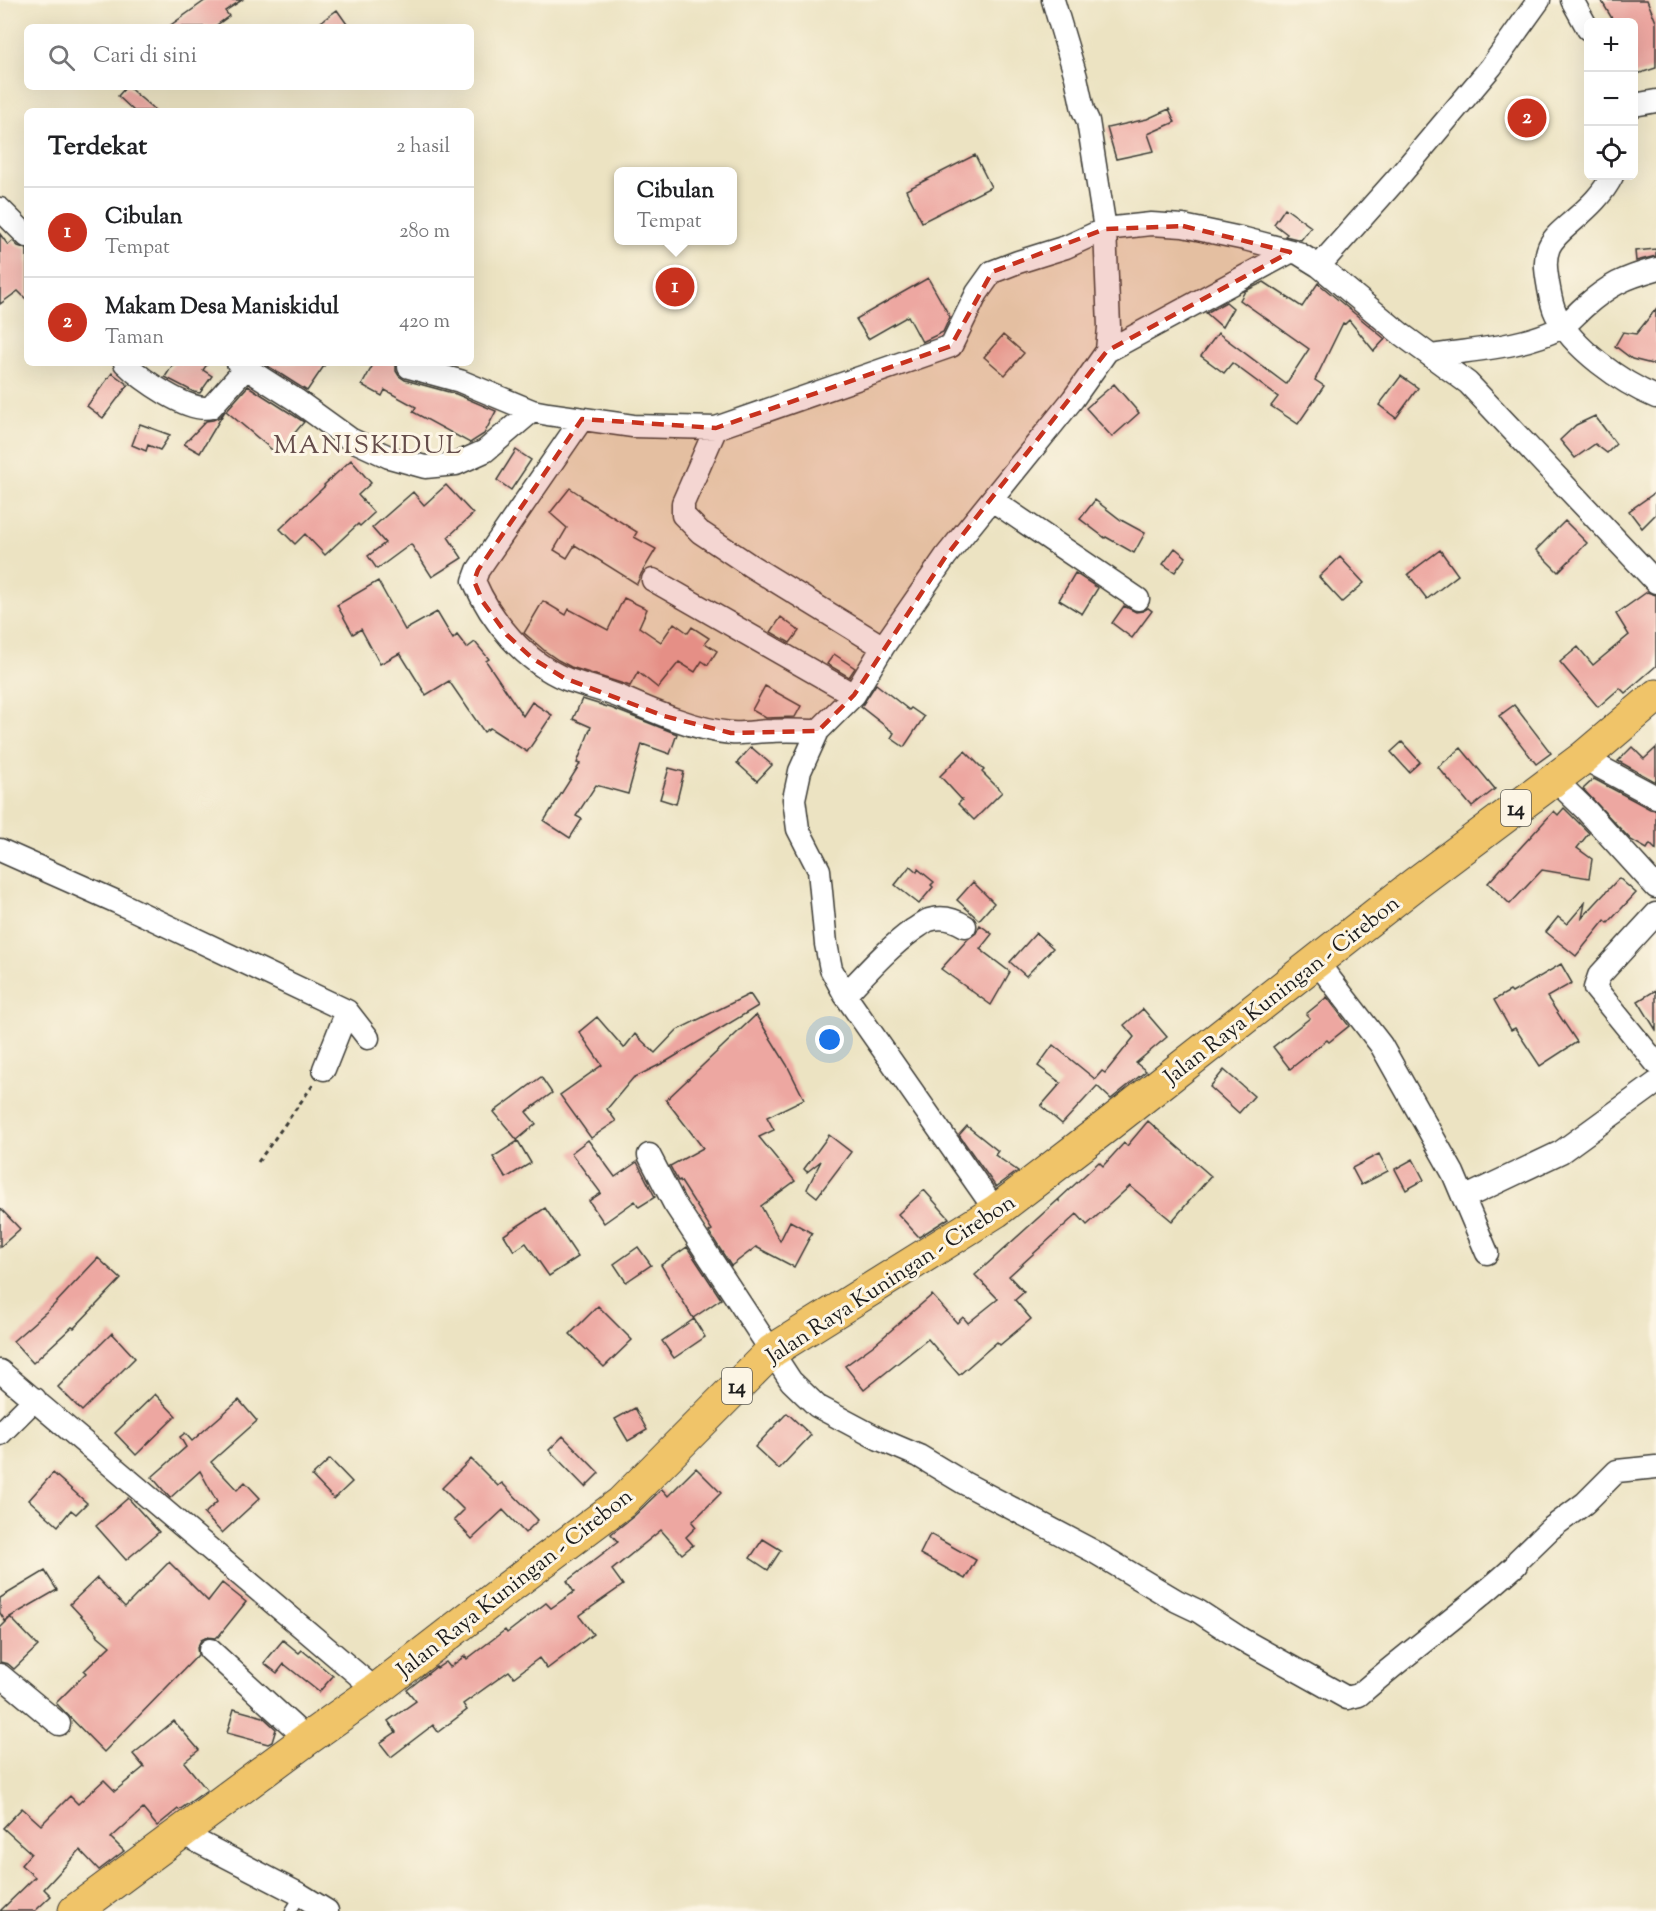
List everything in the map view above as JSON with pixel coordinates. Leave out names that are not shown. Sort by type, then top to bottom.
[{"type":"highway","name":"Jalan Raya Kuningan - Cirebon","points":[[75,1911],[376,1690],[621,1503],[772,1351],[996,1211],[1428,874],[1596,747],[1656,696]]},
{"type":"street","points":[[1053,0],[1088,121],[1106,229],[1107,351]]},
{"type":"street","points":[[1319,266],[1401,174],[1491,67],[1539,0]]},
{"type":"street","points":[[1572,0],[1584,21]]},
{"type":"street","points":[[1638,104],[1656,101]]},
{"type":"street","points":[[1610,180],[1595,201],[1559,233],[1549,248],[1545,266],[1551,302],[1563,327],[1608,370],[1656,398]]},
{"type":"street","points":[[0,209],[24,233]]},
{"type":"street","points":[[409,367],[460,381],[532,411],[633,426],[716,428],[951,346],[977,292],[992,272],[1066,247],[1106,229],[1151,224],[1183,226],[1298,253],[1319,266],[1395,329],[1468,383],[1656,582]]},
{"type":"street","points":[[996,1211],[845,995],[831,969],[826,944],[819,870],[798,829],[794,799],[800,771],[818,731],[854,695],[883,647],[946,556],[1073,399],[1107,351],[1290,252]]},
{"type":"street","points":[[1431,356],[1535,339],[1563,327],[1600,293],[1613,285],[1627,277],[1656,269]]},
{"type":"street","points":[[128,366],[137,375],[189,405],[201,409],[211,407],[241,366]]},
{"type":"street","points":[[244,366],[296,400],[350,440],[389,457],[425,467],[456,464],[485,452],[532,411]]},
{"type":"street","points":[[582,419],[478,570],[474,581],[483,602],[507,635],[532,658],[564,678],[676,719],[731,733],[818,731]]},
{"type":"street","points":[[716,428],[683,504],[683,515],[700,532],[751,566],[883,647]]},
{"type":"street","points":[[992,500],[1137,599]]},
{"type":"street","points":[[653,580],[854,695]]},
{"type":"street","points":[[1596,747],[1656,797]]},
{"type":"street","points":[[1554,779],[1585,809],[1656,887]]},
{"type":"street","points":[[0,850],[117,902],[347,1011],[368,1038]]},
{"type":"street","points":[[1656,914],[1599,976],[1595,988],[1656,1063]]},
{"type":"street","points":[[845,995],[904,937],[928,920],[944,918],[955,920],[965,926]]},
{"type":"street","points":[[1316,961],[1381,1045],[1453,1173],[1487,1253]]},
{"type":"street","points":[[324,1069],[347,1011]]},
{"type":"street","points":[[1464,1198],[1561,1152],[1656,1083]]},
{"type":"street","points":[[649,1155],[674,1203],[791,1381],[817,1406],[879,1439],[919,1456],[964,1483],[1093,1551],[1198,1611],[1241,1639],[1347,1698],[1359,1695],[1468,1607],[1516,1565],[1518,1560],[1550,1529],[1585,1503],[1617,1471],[1656,1467]]},
{"type":"street","points":[[0,1371],[376,1690]]},
{"type":"street","points":[[0,1434],[35,1399]]},
{"type":"street","points":[[210,1650],[307,1739]]},
{"type":"street","points":[[0,1675],[59,1724]]},
{"type":"street","points":[[181,1833],[296,1903],[327,1911]]},
{"type":"path","points":[[258,1162],[324,1069]]},
{"type":"highlighted area","points":[[1183,226],[1290,252],[1107,351],[946,556],[854,695],[818,731],[731,733],[664,716],[564,678],[532,658],[507,635],[483,602],[474,581],[478,570],[582,419],[716,428],[951,346],[992,272],[1105,229]]},
{"type":"building","points":[[206,0],[242,0],[225,11],[229,16],[218,24],[172,24]]},
{"type":"building","points":[[1601,0],[1647,0],[1656,22],[1656,68],[1638,74],[1638,18],[1612,18]]},
{"type":"building","points":[[337,10],[347,24],[318,24]]},
{"type":"building","points":[[123,90],[132,90],[152,108],[131,108],[118,96]]},
{"type":"building","points":[[1169,109],[1175,122],[1148,134],[1154,151],[1116,159],[1107,128],[1147,119]]},
{"type":"building","points":[[975,155],[991,187],[922,222],[906,190]]},
{"type":"building","points":[[1285,208],[1311,227],[1301,240],[1285,236],[1287,234],[1274,224]]},
{"type":"building","points":[[0,234],[8,245],[13,241],[24,248],[24,297],[18,291],[0,304]]},
{"type":"building","points":[[1656,249],[1656,256],[1636,261],[1635,251]]},
{"type":"building","points":[[928,278],[950,317],[943,332],[922,342],[908,316],[868,339],[856,319]]},
{"type":"building","points":[[1264,282],[1302,307],[1318,283],[1385,339],[1374,351],[1349,320],[1343,323],[1315,380],[1324,386],[1298,424],[1271,406],[1278,397],[1232,363],[1224,373],[1201,356],[1218,333],[1286,384],[1309,349],[1240,300],[1245,291]]},
{"type":"building","points":[[1226,302],[1233,308],[1222,327],[1206,313]]},
{"type":"building","points":[[1656,309],[1656,365],[1632,359],[1615,346],[1623,332],[1636,334]]},
{"type":"building","points":[[1003,335],[1024,353],[1005,375],[984,357]]},
{"type":"building","points":[[172,366],[206,366],[203,370],[212,376],[200,393],[165,377]]},
{"type":"building","points":[[268,366],[324,366],[307,391]]},
{"type":"building","points":[[372,366],[396,366],[399,376],[405,380],[456,394],[496,411],[484,434],[470,443],[413,412],[416,407],[385,390],[382,396],[362,385]]},
{"type":"building","points":[[112,373],[128,385],[103,418],[87,406]]},
{"type":"building","points":[[1401,376],[1418,388],[1396,418],[1379,405]]},
{"type":"building","points":[[1114,384],[1139,413],[1112,437],[1086,408]]},
{"type":"building","points":[[248,386],[304,422],[277,454],[226,411]]},
{"type":"building","points":[[225,411],[200,453],[184,444],[206,421],[220,417]]},
{"type":"building","points":[[1595,416],[1616,444],[1607,453],[1595,444],[1575,458],[1560,440],[1576,425]]},
{"type":"building","points":[[140,424],[170,435],[160,450],[148,445],[146,451],[132,445]]},
{"type":"building","points":[[516,450],[531,460],[511,490],[497,480]]},
{"type":"building","points":[[351,460],[371,483],[358,495],[374,513],[360,526],[358,524],[325,555],[305,534],[295,544],[280,529]]},
{"type":"building","points":[[446,485],[473,514],[448,537],[462,558],[432,577],[411,544],[377,569],[368,556],[385,543],[372,528],[413,492],[424,505]]},
{"type":"building","points":[[570,488],[637,532],[634,537],[656,549],[637,584],[575,545],[567,558],[554,550],[567,528],[550,513]]},
{"type":"building","points":[[1656,492],[1656,514],[1642,528],[1629,511]]},
{"type":"building","points":[[1095,500],[1121,520],[1145,533],[1134,553],[1105,538],[1080,519]]},
{"type":"building","points":[[1565,521],[1587,543],[1558,572],[1536,550]]},
{"type":"building","points":[[1175,548],[1186,557],[1175,572],[1163,564]]},
{"type":"building","points":[[1440,550],[1458,575],[1427,599],[1408,574]]},
{"type":"building","points":[[1340,557],[1364,583],[1342,602],[1319,577]]},
{"type":"building","points":[[1075,573],[1098,588],[1082,614],[1059,600]]},
{"type":"building","points":[[378,581],[405,630],[437,612],[453,639],[457,635],[467,648],[475,642],[489,659],[486,661],[523,716],[532,702],[552,715],[527,752],[490,728],[484,732],[449,681],[426,695],[400,653],[380,664],[361,629],[353,634],[337,605]]},
{"type":"building","points":[[1647,592],[1656,595],[1656,666],[1625,693],[1620,688],[1598,707],[1560,662],[1578,647],[1593,665],[1629,635],[1616,614]]},
{"type":"building","points":[[624,598],[647,609],[639,627],[661,642],[674,623],[688,633],[692,627],[709,638],[705,643],[717,651],[708,665],[702,661],[695,672],[679,662],[658,688],[638,672],[630,686],[571,667],[545,651],[524,633],[543,601],[566,615],[569,609],[608,630]]},
{"type":"building","points":[[1124,606],[1136,612],[1148,608],[1152,611],[1132,638],[1112,623]]},
{"type":"building","points":[[781,617],[799,631],[790,643],[771,632]]},
{"type":"building","points":[[834,654],[855,668],[849,677],[827,664]]},
{"type":"building","points":[[876,684],[909,710],[911,708],[924,717],[904,747],[891,738],[894,733],[861,707]]},
{"type":"building","points":[[765,686],[801,706],[795,717],[766,718],[752,710]]},
{"type":"building","points":[[582,699],[677,734],[670,754],[642,744],[628,794],[596,785],[576,816],[582,819],[570,838],[544,821],[580,764],[577,763],[591,727],[573,719]]},
{"type":"building","points":[[1514,705],[1551,753],[1536,764],[1499,716]]},
{"type":"building","points":[[1402,742],[1420,762],[1409,772],[1391,752]]},
{"type":"building","points":[[751,747],[772,765],[757,781],[737,763]]},
{"type":"building","points":[[1632,747],[1644,759],[1656,748],[1656,782],[1618,761]]},
{"type":"building","points":[[1461,748],[1495,789],[1472,807],[1438,767]]},
{"type":"building","points":[[965,751],[1002,792],[974,820],[958,804],[962,800],[940,776]]},
{"type":"building","points":[[669,768],[684,772],[676,804],[660,799]]},
{"type":"building","points":[[1594,779],[1656,810],[1656,850],[1650,844],[1647,849],[1631,840],[1583,789]]},
{"type":"building","points":[[1564,808],[1589,833],[1577,848],[1592,859],[1589,878],[1542,870],[1510,904],[1488,883],[1554,811],[1558,815]]},
{"type":"building","points":[[910,866],[917,872],[918,869],[934,882],[931,885],[933,887],[919,904],[895,885]]},
{"type":"building","points":[[1619,878],[1636,893],[1608,923],[1605,920],[1576,956],[1546,932],[1558,917],[1567,924],[1585,903],[1582,918]]},
{"type":"building","points":[[973,882],[994,903],[979,920],[957,900]]},
{"type":"building","points":[[980,925],[992,934],[980,949],[1010,972],[991,1005],[941,969],[976,933]]},
{"type":"building","points":[[1036,933],[1053,948],[1026,976],[1010,962]]},
{"type":"building","points":[[1561,964],[1572,983],[1547,997],[1577,1042],[1540,1066],[1515,1028],[1511,1030],[1494,1000],[1510,991],[1512,993]]},
{"type":"building","points":[[1656,990],[1656,1030],[1638,1001]]},
{"type":"building","points":[[750,994],[758,1006],[667,1061],[633,1078],[607,1109],[616,1121],[591,1138],[560,1095],[602,1065],[579,1032],[597,1017],[624,1048],[635,1034],[655,1053],[677,1030]]},
{"type":"building","points":[[1327,997],[1349,1026],[1290,1069],[1273,1047],[1310,1018],[1306,1014]]},
{"type":"building","points":[[1143,1009],[1167,1037],[1136,1063],[1146,1071],[1111,1099],[1097,1086],[1062,1124],[1041,1106],[1061,1083],[1038,1066],[1053,1045],[1095,1079],[1102,1071],[1105,1073],[1134,1037],[1124,1025]]},
{"type":"building","points":[[756,1015],[787,1065],[804,1099],[767,1117],[774,1130],[759,1137],[795,1181],[761,1206],[780,1241],[790,1221],[812,1233],[794,1267],[756,1247],[731,1266],[709,1232],[712,1230],[670,1166],[703,1148],[666,1100]]},
{"type":"building","points":[[1224,1070],[1254,1096],[1239,1113],[1210,1087]]},
{"type":"building","points":[[541,1077],[552,1093],[526,1112],[536,1124],[517,1140],[494,1112]]},
{"type":"building","points":[[1148,1121],[1211,1176],[1172,1221],[1130,1186],[1087,1225],[1077,1214],[1009,1276],[1024,1292],[1015,1300],[1031,1319],[1000,1345],[997,1342],[959,1375],[928,1339],[864,1390],[845,1366],[874,1345],[932,1295],[957,1323],[963,1317],[968,1323],[998,1299],[975,1275],[1059,1201],[1099,1162],[1103,1166],[1124,1143],[1127,1146]]},
{"type":"building","points":[[967,1126],[998,1151],[995,1155],[1018,1171],[996,1187],[959,1135]]},
{"type":"building","points":[[829,1135],[851,1152],[817,1197],[807,1189],[821,1161],[807,1172],[804,1169]]},
{"type":"building","points":[[588,1140],[615,1177],[637,1162],[655,1197],[639,1207],[635,1201],[604,1223],[589,1201],[601,1193],[571,1153]]},
{"type":"building","points":[[518,1141],[531,1163],[506,1178],[493,1157]]},
{"type":"building","points":[[1379,1154],[1388,1171],[1361,1185],[1352,1168]]},
{"type":"building","points":[[1413,1159],[1424,1180],[1406,1190],[1395,1169]]},
{"type":"building","points":[[924,1190],[949,1218],[919,1237],[898,1214]]},
{"type":"building","points":[[0,1208],[20,1229],[0,1247]]},
{"type":"building","points":[[545,1208],[578,1257],[549,1276],[526,1243],[514,1251],[504,1235]]},
{"type":"building","points":[[638,1247],[651,1265],[626,1282],[614,1264]]},
{"type":"building","points":[[687,1247],[721,1299],[693,1318],[661,1265]]},
{"type":"building","points":[[98,1258],[121,1279],[74,1328],[72,1327],[33,1363],[13,1341],[53,1306]]},
{"type":"building","points":[[598,1306],[632,1340],[604,1367],[570,1334]]},
{"type":"building","points":[[694,1319],[705,1337],[674,1358],[662,1341]]},
{"type":"building","points":[[112,1333],[135,1358],[82,1411],[58,1387]]},
{"type":"building","points":[[155,1394],[176,1416],[136,1455],[115,1433]]},
{"type":"building","points":[[239,1400],[257,1421],[211,1462],[237,1490],[245,1482],[260,1498],[222,1533],[204,1514],[217,1502],[200,1471],[170,1498],[152,1477],[186,1447],[180,1437],[185,1433],[192,1441]]},
{"type":"building","points":[[635,1408],[647,1430],[628,1441],[615,1419]]},
{"type":"building","points":[[787,1413],[811,1435],[779,1469],[755,1447]]},
{"type":"building","points":[[563,1436],[599,1473],[585,1487],[549,1450]]},
{"type":"building","points":[[330,1459],[352,1482],[334,1499],[312,1476]]},
{"type":"building","points":[[471,1459],[498,1486],[502,1483],[538,1520],[525,1533],[503,1510],[472,1539],[454,1520],[464,1510],[442,1488]]},
{"type":"building","points":[[696,1468],[721,1493],[692,1522],[696,1527],[686,1537],[693,1545],[682,1554],[661,1530],[612,1570],[623,1585],[579,1616],[593,1634],[547,1669],[539,1658],[514,1677],[509,1671],[463,1704],[467,1710],[438,1732],[433,1725],[391,1757],[380,1743],[396,1732],[388,1721],[416,1701],[407,1690],[436,1667],[446,1662],[450,1667],[465,1656],[467,1659],[505,1630],[507,1633],[546,1603],[551,1608],[574,1592],[567,1581],[618,1542],[611,1534],[662,1489],[668,1496]]},
{"type":"building","points":[[53,1473],[87,1503],[76,1514],[71,1510],[58,1526],[29,1500]]},
{"type":"building","points":[[128,1498],[159,1532],[126,1560],[96,1526]]},
{"type":"building","points":[[930,1534],[976,1560],[965,1579],[920,1554]]},
{"type":"building","points":[[763,1539],[781,1550],[768,1570],[750,1558]]},
{"type":"building","points":[[169,1562],[208,1601],[222,1583],[246,1602],[218,1637],[207,1637],[201,1640],[197,1648],[198,1655],[104,1752],[56,1703],[110,1646],[97,1635],[70,1604],[97,1578],[125,1607]]},
{"type":"building","points":[[45,1571],[57,1590],[10,1617],[38,1646],[14,1669],[0,1662],[0,1628],[10,1618],[5,1621],[0,1613],[0,1598]]},
{"type":"building","points":[[283,1640],[299,1653],[302,1650],[333,1676],[319,1692],[284,1664],[277,1673],[264,1663]]},
{"type":"building","points":[[234,1709],[263,1717],[276,1729],[272,1742],[268,1744],[227,1733]]},
{"type":"building","points":[[174,1721],[199,1750],[184,1762],[207,1790],[157,1826],[143,1809],[111,1838],[124,1851],[99,1870],[80,1850],[44,1889],[51,1896],[35,1911],[0,1911],[35,1877],[21,1865],[31,1853],[3,1828],[22,1808],[41,1825],[70,1796],[78,1804],[104,1780],[115,1791],[144,1767],[133,1754]]},
{"type":"place","name":"Makam Desa Maniskidul","points":[[1527,118]]},
{"type":"place","name":"Cibulan","points":[[675,287]]},
{"type":"district","name":"MANISKIDUL","points":[[368,444]]}]
